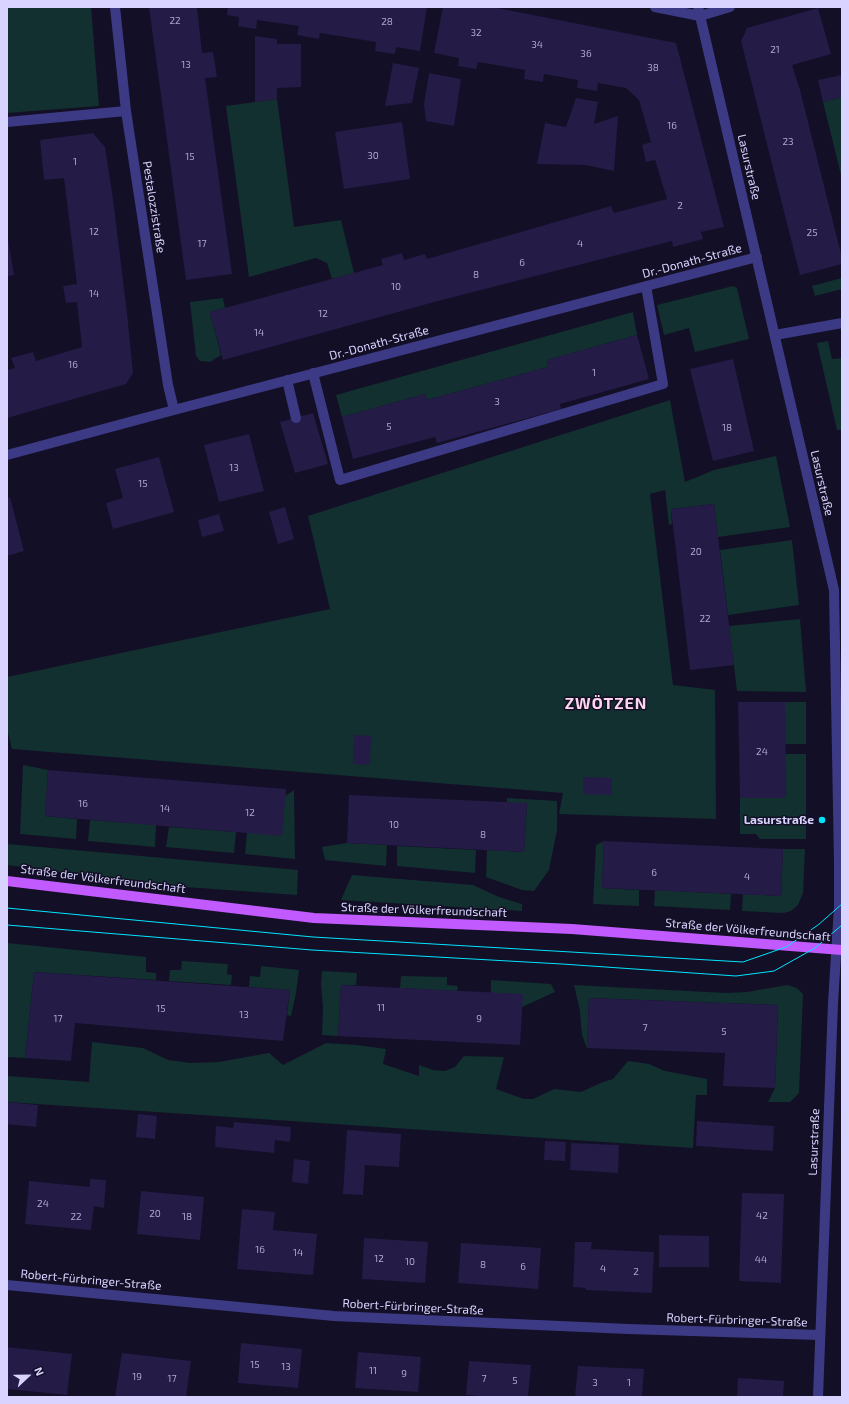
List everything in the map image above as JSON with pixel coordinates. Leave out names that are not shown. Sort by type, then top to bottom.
[{"type":"main road","name":"Straße der Völkerfreundschaft","points":[[7,881],[314,918],[572,929],[839,950]]},
{"type":"street","name":"Pestalozzistraße","points":[[115,7],[126,111],[168,386],[174,410]]},
{"type":"street","points":[[655,7],[699,11],[730,7]]},
{"type":"street","name":"Lasurstraße","points":[[699,11],[834,590],[840,862],[839,950],[819,1335],[818,1397]]},
{"type":"street","points":[[7,122],[126,111]]},
{"type":"street","name":"Dr.-Donath-Straße","points":[[7,455],[313,373],[757,258]]},
{"type":"street","points":[[313,373],[340,480],[662,384],[646,286]]},
{"type":"street","points":[[775,335],[842,323]]},
{"type":"street","points":[[287,380],[296,418]]},
{"type":"street","name":"Robert-Fürbringer-Straße","points":[[7,1285],[334,1316],[628,1329],[819,1335]]},
{"type":"green space","points":[[7,7],[91,7],[99,106],[7,113]]},
{"type":"green space","points":[[842,97],[842,179],[823,102]]},
{"type":"green space","points":[[277,99],[294,227],[341,220],[354,273],[332,279],[327,263],[316,258],[249,277],[226,106]]},
{"type":"green space","points":[[842,278],[842,289],[815,296],[812,286]]},
{"type":"green space","points":[[733,286],[737,288],[749,339],[695,352],[689,328],[664,335],[657,305]]},
{"type":"green space","points":[[223,298],[225,308],[210,312],[221,355],[210,362],[200,361],[196,356],[190,302]]},
{"type":"green space","points":[[633,312],[637,335],[547,360],[548,367],[427,400],[425,394],[342,417],[336,395]]},
{"type":"green space","points":[[828,341],[832,359],[842,358],[842,430],[837,430],[817,343]]},
{"type":"green space","points":[[670,400],[685,482],[714,470],[776,456],[790,527],[718,537],[714,504],[671,509],[672,524],[669,525],[665,490],[650,494],[673,685],[715,690],[716,819],[559,814],[563,793],[12,749],[7,729],[7,677],[330,609],[308,516]]},
{"type":"green space","points":[[792,540],[799,605],[728,615],[720,550]]},
{"type":"green space","points":[[800,619],[806,692],[737,691],[729,626]]},
{"type":"green space","points":[[785,702],[806,702],[806,744],[785,744]]},
{"type":"green space","points":[[785,754],[806,754],[806,839],[760,839],[756,834],[740,834],[740,798],[786,798]]},
{"type":"green space","points":[[23,765],[48,770],[45,816],[77,819],[76,839],[20,834]]},
{"type":"green space","points":[[294,790],[295,859],[245,854],[247,833],[285,796]]},
{"type":"green space","points":[[507,798],[557,801],[557,830],[549,870],[534,891],[522,890],[486,877],[487,850],[524,852],[527,804],[507,803]]},
{"type":"green space","points":[[90,820],[156,825],[155,847],[88,841]]},
{"type":"green space","points":[[169,827],[236,832],[234,853],[166,847]]},
{"type":"green space","points":[[604,841],[602,888],[639,890],[639,906],[593,904],[596,845]]},
{"type":"green space","points":[[347,843],[387,845],[386,866],[325,860],[322,847]]},
{"type":"green space","points":[[7,844],[298,870],[297,895],[171,886],[7,865]]},
{"type":"green space","points":[[397,846],[476,850],[475,873],[397,866]]},
{"type":"green space","points":[[783,849],[805,849],[803,893],[798,905],[791,911],[784,913],[742,911],[743,894],[781,896]]},
{"type":"green space","points":[[352,875],[473,885],[499,897],[522,904],[522,911],[341,900]]},
{"type":"green space","points":[[655,890],[731,894],[730,910],[654,906]]},
{"type":"green space","points":[[7,943],[146,957],[146,972],[156,973],[156,980],[34,972],[25,1058],[7,1057]]},
{"type":"green space","points":[[182,961],[228,964],[227,974],[232,975],[231,985],[169,981],[170,970],[181,970]]},
{"type":"green space","points":[[261,966],[299,970],[291,1016],[287,1015],[290,990],[249,987],[250,976],[260,977]]},
{"type":"green space","points":[[322,971],[357,973],[356,985],[341,985],[338,1036],[322,1035]]},
{"type":"green space","points":[[401,976],[447,977],[447,985],[458,986],[457,991],[400,988]]},
{"type":"green space","points":[[491,980],[551,984],[555,992],[522,1007],[491,993]]},
{"type":"green space","points":[[574,985],[726,993],[747,992],[787,985],[797,988],[803,994],[799,1093],[790,1102],[768,1102],[775,1088],[778,1005],[589,998],[587,1048],[582,1035],[580,1011]]},
{"type":"green space","points":[[92,1042],[143,1048],[168,1060],[191,1063],[219,1062],[269,1053],[283,1065],[326,1043],[357,1045],[386,1049],[383,1064],[419,1076],[419,1065],[433,1070],[445,1071],[455,1067],[464,1056],[504,1057],[496,1089],[524,1099],[533,1099],[554,1089],[581,1092],[613,1079],[628,1061],[649,1064],[665,1071],[707,1079],[707,1095],[696,1095],[693,1148],[7,1102],[7,1076],[89,1082]]},
{"type":"building","points":[[149,7],[197,7],[202,53],[213,52],[217,77],[205,78],[232,274],[186,280]]},
{"type":"building","points":[[228,7],[427,7],[420,51],[396,47],[395,54],[375,51],[376,42],[320,33],[319,39],[297,35],[299,26],[257,20],[256,29],[238,26],[239,17],[227,15]]},
{"type":"building","points":[[443,7],[492,7],[676,43],[724,227],[701,232],[703,239],[673,247],[672,241],[438,301],[223,360],[210,312],[383,265],[381,259],[402,253],[404,260],[425,254],[427,259],[611,206],[614,213],[667,199],[655,160],[646,162],[642,145],[651,142],[639,100],[626,88],[598,83],[597,91],[577,88],[578,80],[544,74],[543,82],[524,79],[525,70],[478,62],[476,69],[458,66],[459,58],[434,53]]},
{"type":"building","points":[[818,8],[831,54],[792,65],[800,90],[842,258],[842,264],[800,275],[741,41],[747,28]]},
{"type":"building","points":[[255,36],[277,39],[277,44],[301,44],[301,87],[277,88],[277,99],[255,102]]},
{"type":"building","points":[[393,63],[419,68],[412,103],[385,106]]},
{"type":"building","points":[[429,73],[461,79],[454,126],[426,121],[424,104]]},
{"type":"building","points":[[842,75],[842,97],[823,102],[818,80]]},
{"type":"building","points":[[576,98],[598,102],[594,124],[618,116],[614,171],[585,165],[537,164],[545,123],[566,127]]},
{"type":"building","points":[[402,122],[410,179],[344,189],[335,132]]},
{"type":"building","points":[[93,133],[105,147],[113,199],[133,373],[126,384],[7,418],[7,370],[15,368],[11,358],[33,352],[36,361],[82,347],[77,302],[66,303],[63,286],[77,284],[64,178],[44,180],[40,140]]},
{"type":"building","points":[[7,233],[14,275],[7,276]]},
{"type":"building","points":[[637,335],[649,379],[560,404],[561,409],[437,443],[435,437],[353,459],[342,417],[425,394],[427,400],[548,367],[547,360]]},
{"type":"building","points":[[733,359],[754,451],[713,461],[690,369]]},
{"type":"building","points":[[313,413],[328,464],[295,473],[280,422]]},
{"type":"building","points":[[249,434],[264,491],[219,502],[204,445]]},
{"type":"building","points":[[159,457],[174,512],[113,529],[106,503],[123,498],[115,469]]},
{"type":"building","points":[[10,497],[24,551],[7,556],[7,498]]},
{"type":"building","points":[[714,504],[734,665],[690,670],[671,509]]},
{"type":"building","points":[[285,507],[294,539],[278,544],[269,512]]},
{"type":"building","points":[[219,514],[224,531],[202,537],[198,520]]},
{"type":"building","points":[[738,702],[785,702],[786,798],[740,798]]},
{"type":"building","points":[[354,735],[371,736],[370,765],[353,764]]},
{"type":"building","points":[[48,770],[286,789],[282,836],[45,816]]},
{"type":"building","points":[[583,777],[612,778],[612,795],[583,794]]},
{"type":"building","points":[[349,795],[527,803],[524,852],[347,843]]},
{"type":"building","points":[[604,841],[783,849],[781,896],[602,888]]},
{"type":"building","points":[[34,972],[290,990],[283,1041],[75,1023],[71,1061],[25,1058]]},
{"type":"building","points":[[341,985],[523,994],[520,1045],[338,1036]]},
{"type":"building","points":[[589,998],[778,1005],[775,1088],[723,1086],[725,1053],[587,1048]]},
{"type":"building","points":[[7,1102],[38,1105],[36,1127],[7,1124]]},
{"type":"building","points":[[138,1114],[157,1116],[155,1139],[136,1137]]},
{"type":"building","points":[[697,1121],[774,1126],[773,1151],[696,1146]]},
{"type":"building","points":[[234,1122],[291,1127],[290,1142],[275,1140],[274,1153],[215,1147],[216,1126],[233,1128]]},
{"type":"building","points":[[347,1130],[401,1134],[399,1167],[365,1165],[363,1195],[343,1194]]},
{"type":"building","points":[[545,1141],[566,1142],[565,1161],[544,1160]]},
{"type":"building","points":[[571,1143],[619,1145],[618,1173],[570,1170]]},
{"type":"building","points":[[294,1159],[310,1161],[308,1184],[292,1182]]},
{"type":"building","points":[[90,1179],[106,1180],[104,1208],[94,1206],[91,1230],[25,1224],[29,1181],[90,1187]]},
{"type":"building","points":[[141,1191],[204,1197],[200,1240],[137,1234]]},
{"type":"building","points":[[742,1193],[784,1194],[781,1283],[739,1281]]},
{"type":"building","points":[[242,1209],[275,1212],[273,1230],[317,1234],[313,1275],[237,1269]]},
{"type":"building","points":[[659,1235],[709,1236],[709,1267],[659,1267]]},
{"type":"building","points":[[364,1238],[428,1242],[425,1283],[362,1279]]},
{"type":"building","points":[[575,1242],[592,1242],[591,1249],[654,1252],[652,1293],[586,1290],[586,1288],[573,1287]]},
{"type":"building","points":[[461,1243],[541,1248],[538,1289],[458,1283]]},
{"type":"building","points":[[241,1343],[302,1349],[298,1388],[238,1383]]},
{"type":"building","points":[[7,1347],[72,1354],[67,1395],[7,1389]]},
{"type":"building","points":[[358,1352],[421,1357],[418,1392],[355,1388]]},
{"type":"building","points":[[122,1353],[191,1361],[186,1397],[115,1396]]},
{"type":"building","points":[[469,1361],[531,1365],[528,1397],[466,1395]]},
{"type":"building","points":[[578,1366],[644,1369],[642,1397],[575,1397]]},
{"type":"building","points":[[738,1378],[784,1381],[783,1397],[737,1397]]},
{"type":"tram line","points":[[7,908],[313,937],[743,962],[786,947],[818,925],[842,904]]},
{"type":"tram line","points":[[7,925],[312,950],[562,964],[736,976],[774,971],[815,948],[842,925]]},
{"type":"place","name":"Lasurstraße","points":[[822,820]]},
{"type":"district","name":"ZWÖTZEN","points":[[606,704]]}]
